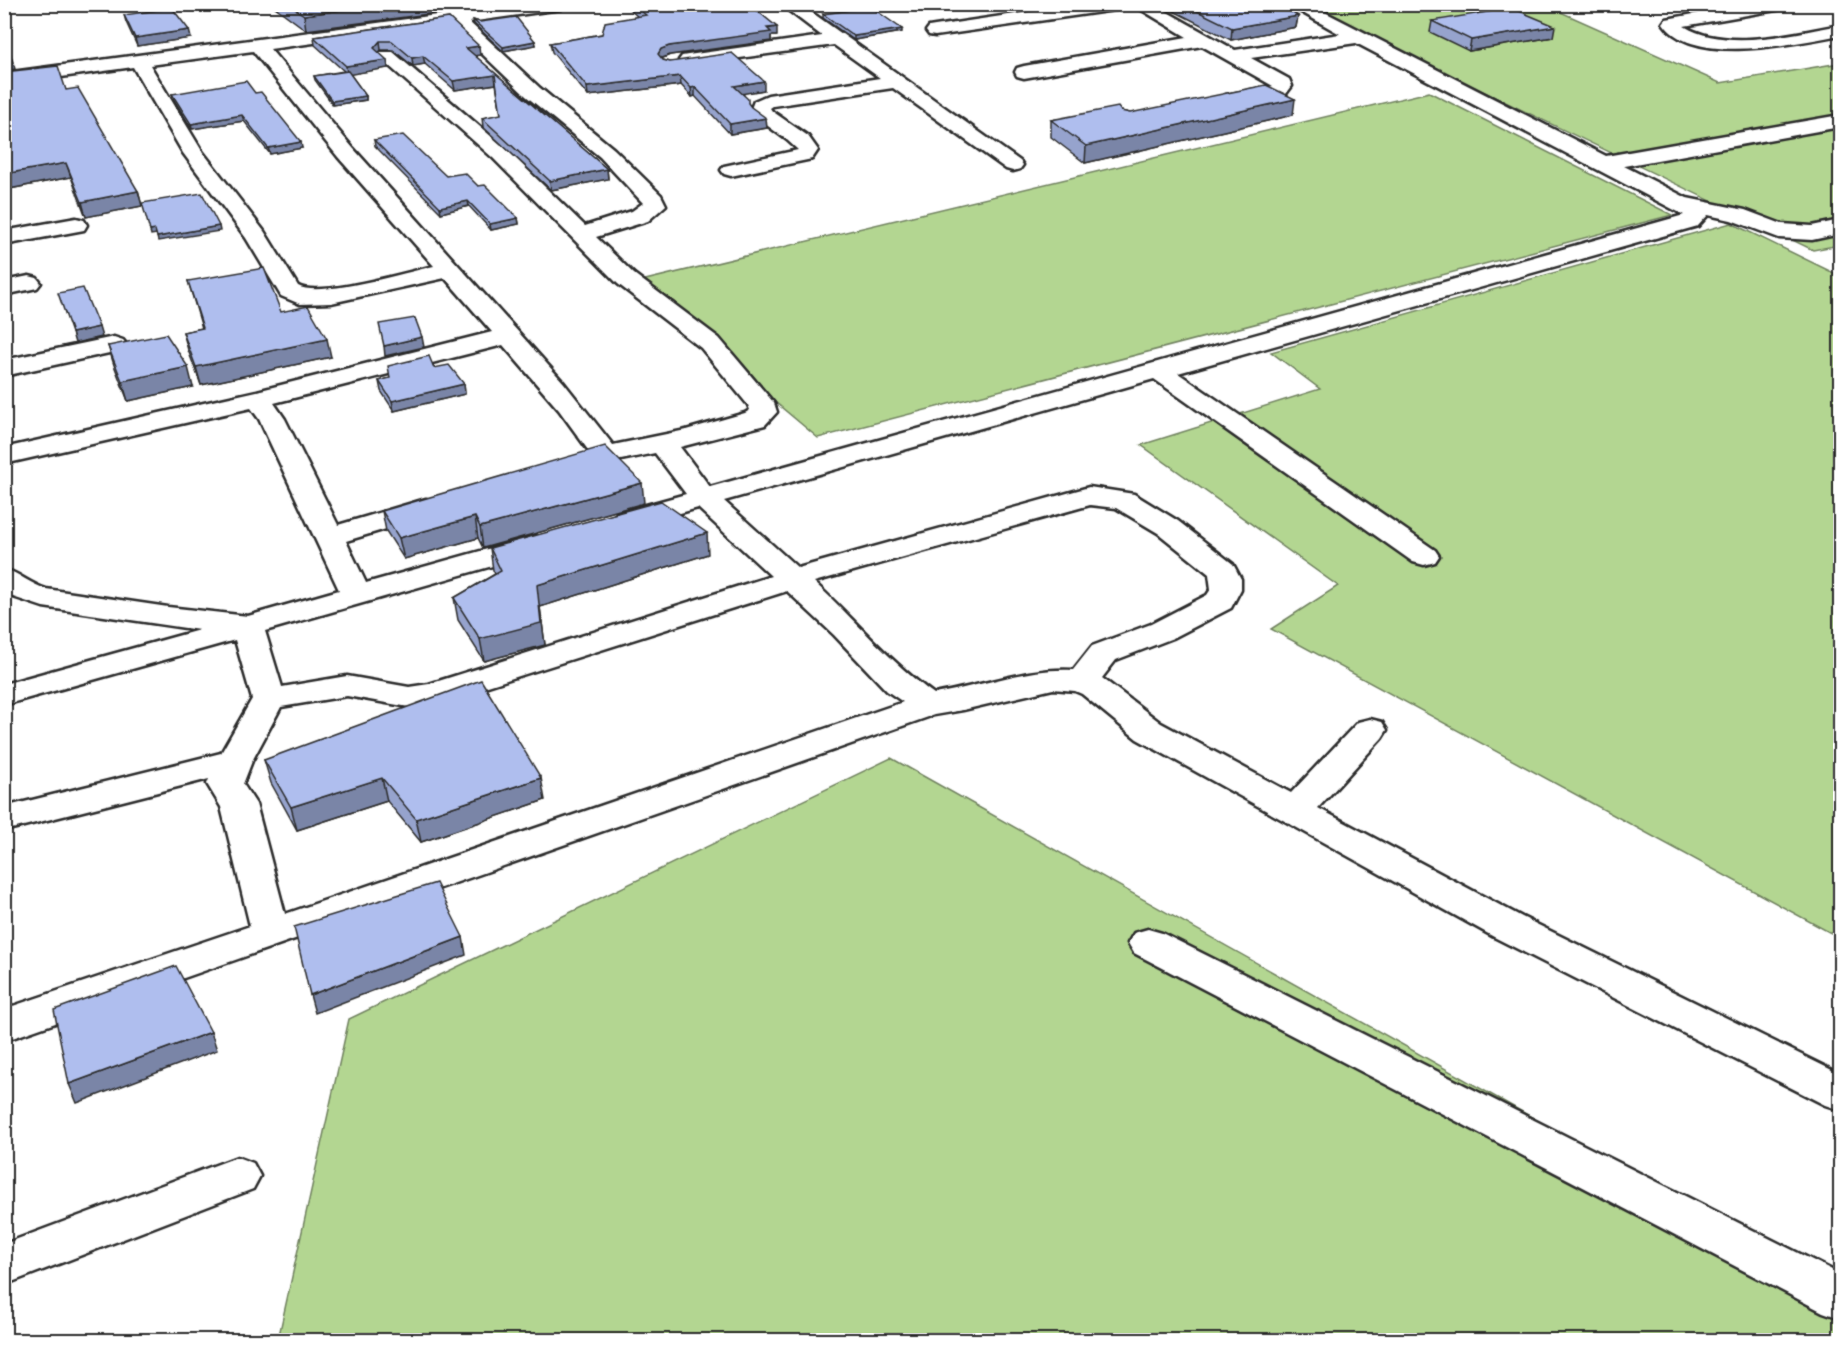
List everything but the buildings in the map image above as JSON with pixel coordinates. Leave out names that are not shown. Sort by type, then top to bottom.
[{"type":"street","points":[[4,80],[561,4]]},
{"type":"street","points":[[669,4],[678,11],[687,13],[756,4]]},
{"type":"street","points":[[788,4],[835,40],[1013,165]]},
{"type":"street","points":[[934,31],[1122,4]]},
{"type":"street","points":[[1140,4],[1203,40],[1236,55],[1276,78],[1283,86],[1279,90],[1219,102]]},
{"type":"street","points":[[602,526],[1690,221],[1697,216],[1691,209],[1680,203],[1295,4]]},
{"type":"street","points":[[1782,4],[1672,23],[1681,32],[1713,43],[1734,45],[1840,30]]},
{"type":"street","points":[[456,19],[532,92],[608,153],[653,200],[654,205],[640,216],[581,234]]},
{"type":"street","points":[[1236,55],[1358,37]]},
{"type":"street","points":[[670,63],[835,40]]},
{"type":"street","points":[[1024,72],[1203,40]]},
{"type":"street","points":[[258,45],[365,177],[508,336],[595,458],[755,419],[764,412],[761,402],[710,344],[626,279],[500,154],[387,56]]},
{"type":"street","points":[[139,61],[193,153],[256,236],[289,291],[300,297],[331,296],[450,270]]},
{"type":"street","points":[[731,170],[797,158],[805,155],[808,150],[805,143],[760,111],[761,105],[768,101],[894,82]]},
{"type":"street","points":[[1603,163],[1840,121]]},
{"type":"street","points":[[1680,203],[1737,215],[1779,231],[1812,233],[1840,227]]},
{"type":"street","points":[[4,238],[76,225]]},
{"type":"street","points":[[4,288],[29,283]]},
{"type":"street","points":[[4,456],[258,399],[508,336]]},
{"type":"street","points":[[4,368],[114,345]]},
{"type":"street","points":[[1157,370],[1424,556]]},
{"type":"street","points":[[258,399],[272,419],[357,595]]},
{"type":"street","points":[[664,443],[668,452],[704,498],[845,628],[899,684],[928,705]]},
{"type":"street","points":[[268,699],[347,686],[409,697],[434,693],[792,579],[1089,496],[1124,500],[1168,527],[1222,570],[1226,579],[1226,589],[1220,601],[1162,631],[1104,653],[1082,681]]},
{"type":"street","points":[[329,537],[451,501]]},
{"type":"street","points":[[4,694],[556,539]]},
{"type":"street","points":[[4,578],[10,585],[24,593],[43,598],[168,617],[247,625]]},
{"type":"street","points":[[247,625],[268,699],[234,761],[225,784],[229,794],[238,804],[271,933]]},
{"type":"street","points":[[4,1025],[687,792],[928,705],[963,700],[1053,680],[1082,681],[1094,687],[1149,731],[1508,927],[1840,1093]]},
{"type":"street","points":[[1295,811],[1370,729]]},
{"type":"street","points":[[4,819],[234,761]]},
{"type":"street","points":[[1148,944],[1840,1297]]},
{"type":"street","points":[[4,1265],[237,1176]]},
{"type":"green space","points":[[1304,5],[1545,5],[1720,83],[1840,63],[1840,245],[1813,250]]},
{"type":"green space","points":[[1429,92],[1672,215],[818,438],[633,283]]},
{"type":"green space","points":[[1731,223],[1840,276],[1840,938],[1271,629],[1338,586],[1141,445],[1320,389],[1271,352]]},
{"type":"green space","points":[[891,758],[1840,1290],[1840,1340],[278,1340],[349,1019]]}]
